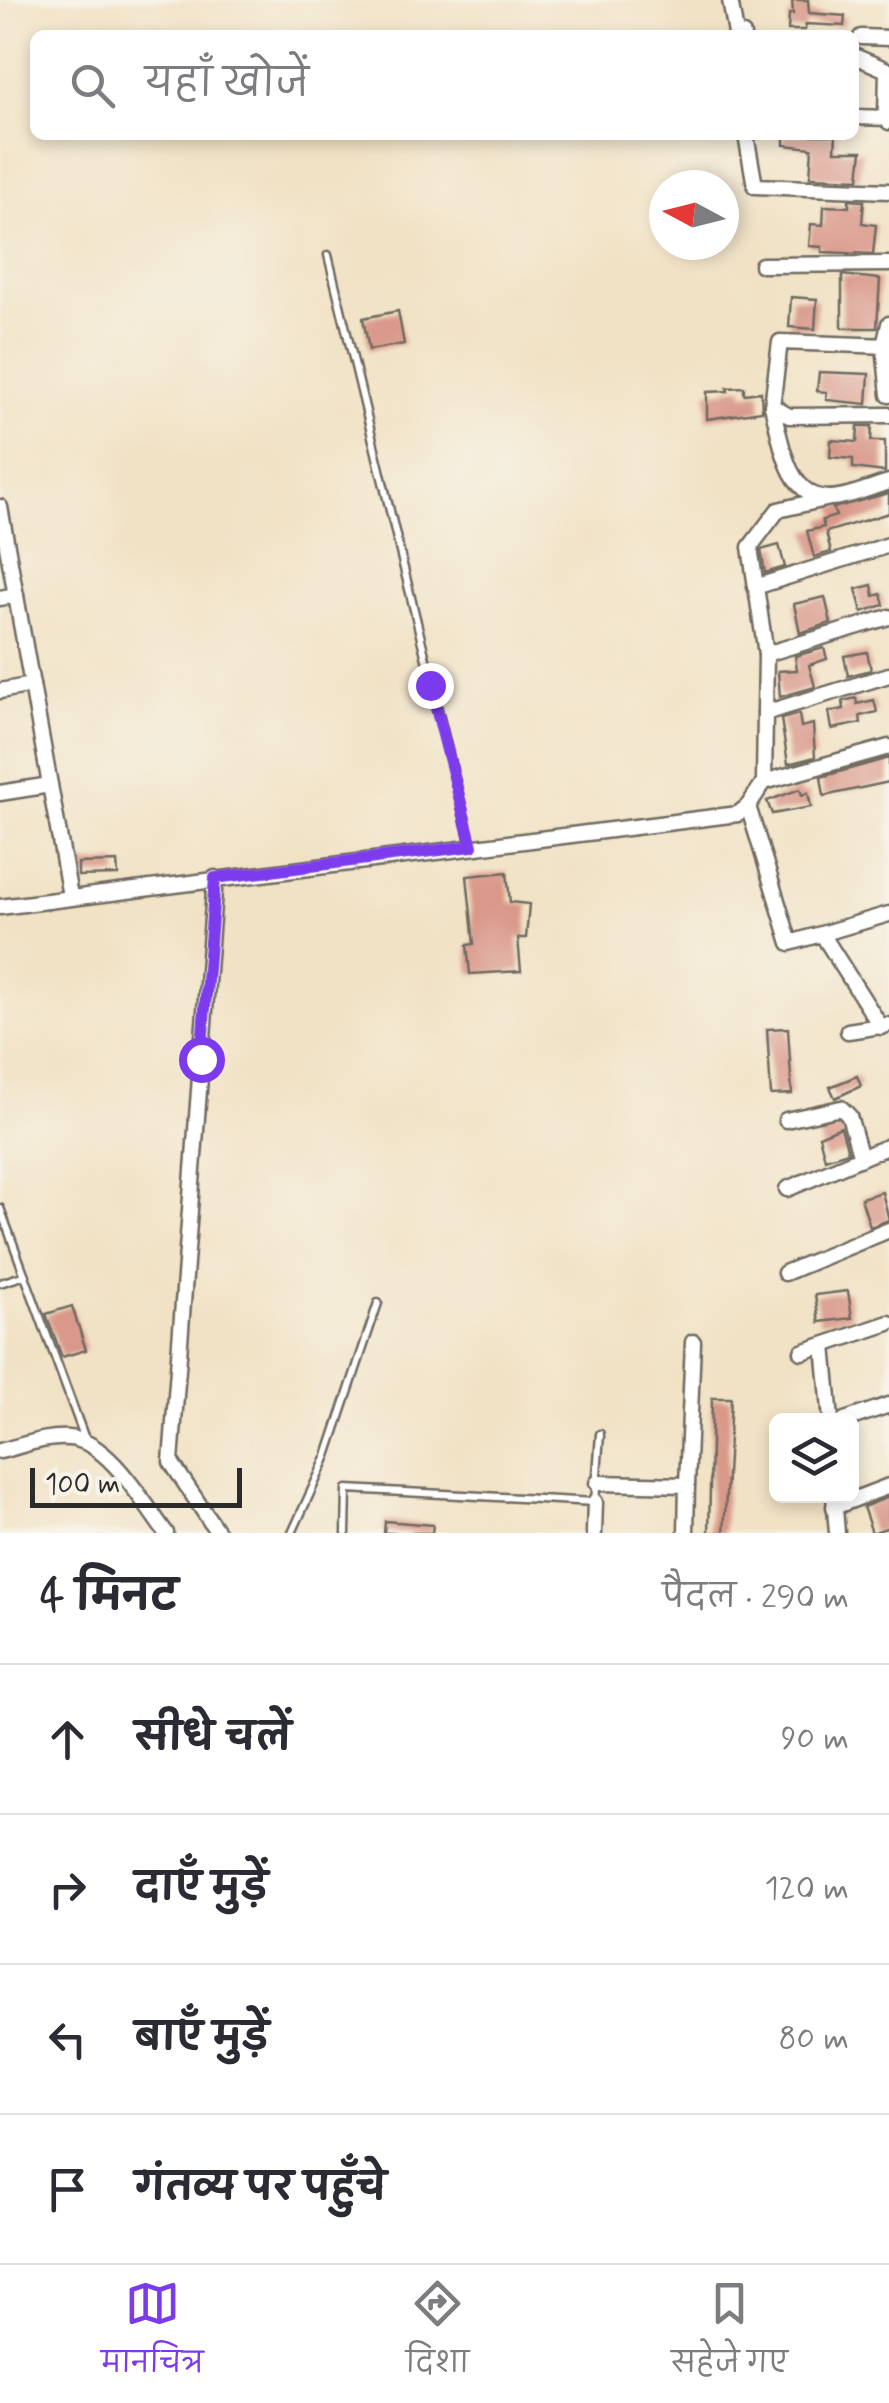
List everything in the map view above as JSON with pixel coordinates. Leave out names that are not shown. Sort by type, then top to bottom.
[{"type":"street","points":[[730,0],[737,30]]},
{"type":"street","points":[[861,37],[889,38]]},
{"type":"street","points":[[859,58],[886,70],[888,120],[859,117]]},
{"type":"street","points":[[747,140],[754,186],[889,191]]},
{"type":"street","points":[[762,265],[889,264]]},
{"type":"street","points":[[889,324],[889,395]]},
{"type":"street","points":[[830,498],[810,495],[798,486],[772,406],[780,342],[886,346]]},
{"type":"street","points":[[772,406],[789,416],[889,415]]},
{"type":"street","points":[[0,908],[70,896],[738,814],[764,782],[766,654],[750,547],[778,510],[889,482]]},
{"type":"street","points":[[0,507],[70,896]]},
{"type":"street","points":[[755,587],[889,544]]},
{"type":"street","points":[[0,598],[16,595]]},
{"type":"street","points":[[766,654],[889,618]]},
{"type":"street","points":[[765,713],[889,675]]},
{"type":"street","points":[[0,691],[32,685]]},
{"type":"street","points":[[764,782],[889,748]]},
{"type":"street","points":[[0,793],[50,785]]},
{"type":"street","points":[[748,806],[790,943],[889,914]]},
{"type":"street","points":[[215,878],[171,1462],[218,1533]]},
{"type":"street","points":[[822,934],[885,1025],[848,1031]]},
{"type":"street","points":[[786,1120],[841,1108],[848,1116],[861,1158]]},
{"type":"street","points":[[787,1188],[889,1146]]},
{"type":"street","points":[[785,1273],[889,1230]]},
{"type":"street","points":[[802,1352],[889,1324]]},
{"type":"street","points":[[686,1533],[693,1342]]},
{"type":"street","points":[[824,1346],[830,1413]]},
{"type":"street","points":[[859,1415],[889,1404]]},
{"type":"street","points":[[0,1451],[55,1438],[86,1440],[102,1451],[166,1533]]},
{"type":"street","points":[[597,1482],[687,1485]]},
{"type":"street","points":[[859,1494],[889,1486]]},
{"type":"street","points":[[594,1533],[595,1502]]},
{"type":"street","points":[[834,1503],[837,1533]]},
{"type":"lane","points":[[328,255],[472,846]]},
{"type":"lane","points":[[0,1208],[86,1440]]},
{"type":"lane","points":[[0,1283],[26,1275]]},
{"type":"lane","points":[[292,1533],[327,1456],[378,1303]]},
{"type":"lane","points":[[346,1533],[347,1490],[595,1502],[600,1434]]},
{"type":"building","points":[[792,0],[808,0],[809,13],[845,16],[844,26],[806,24],[805,30],[788,30]]},
{"type":"building","points":[[784,140],[836,140],[835,151],[862,151],[859,179],[810,177],[812,148],[784,145]]},
{"type":"building","points":[[849,200],[864,201],[862,223],[876,225],[873,254],[822,252],[822,247],[809,246],[811,224],[823,225],[824,206],[849,207]]},
{"type":"building","points":[[842,275],[880,279],[877,328],[842,328]]},
{"type":"building","points":[[791,297],[817,299],[815,329],[789,327]]},
{"type":"building","points":[[398,311],[404,344],[369,350],[363,318]]},
{"type":"building","points":[[819,372],[869,374],[867,404],[826,400],[827,392],[817,391]]},
{"type":"building","points":[[744,387],[744,394],[761,392],[762,411],[707,419],[707,392]]},
{"type":"building","points":[[858,426],[872,426],[871,441],[885,441],[885,472],[853,468],[853,459],[830,457],[831,440],[857,442]]},
{"type":"building","points":[[889,493],[889,513],[826,532],[831,552],[814,557],[807,531],[824,527],[822,520],[836,516],[833,508]]},
{"type":"building","points":[[779,545],[785,567],[765,573],[761,550]]},
{"type":"building","points":[[872,585],[874,596],[881,594],[884,605],[862,612],[856,589]]},
{"type":"building","points":[[825,597],[831,623],[800,633],[794,604]]},
{"type":"building","points":[[824,648],[827,659],[809,665],[815,687],[780,697],[778,671],[797,670],[795,656]]},
{"type":"building","points":[[867,652],[871,670],[848,676],[844,656]]},
{"type":"building","points":[[856,698],[857,704],[874,700],[877,712],[860,716],[861,723],[832,729],[829,712],[844,709],[843,701]]},
{"type":"building","points":[[799,714],[801,727],[813,724],[815,757],[788,764],[781,719]]},
{"type":"building","points":[[889,758],[889,782],[824,796],[821,777]]},
{"type":"building","points":[[800,789],[802,795],[808,793],[811,807],[772,814],[767,801]]},
{"type":"building","points":[[117,862],[118,875],[78,876],[78,863]]},
{"type":"building","points":[[507,872],[510,902],[529,904],[526,938],[518,938],[521,971],[470,974],[467,945],[474,944],[467,876]]},
{"type":"building","points":[[788,1028],[792,1094],[771,1095],[767,1029]]},
{"type":"building","points":[[857,1076],[861,1086],[835,1098],[830,1087]]},
{"type":"building","points":[[841,1127],[848,1152],[825,1159],[819,1136]]},
{"type":"building","points":[[882,1192],[889,1220],[870,1227],[861,1198]]},
{"type":"building","points":[[848,1291],[852,1318],[819,1322],[815,1295]]},
{"type":"building","points":[[72,1306],[86,1350],[62,1357],[46,1314]]},
{"type":"building","points":[[712,1398],[731,1398],[724,1533],[709,1533]]},
{"type":"building","points":[[889,1497],[889,1527],[872,1533],[863,1507]]},
{"type":"building","points":[[385,1521],[433,1525],[432,1533],[384,1533]]},
{"type":"route","points":[[201,1059],[215,878],[472,846],[430,685]]}]
